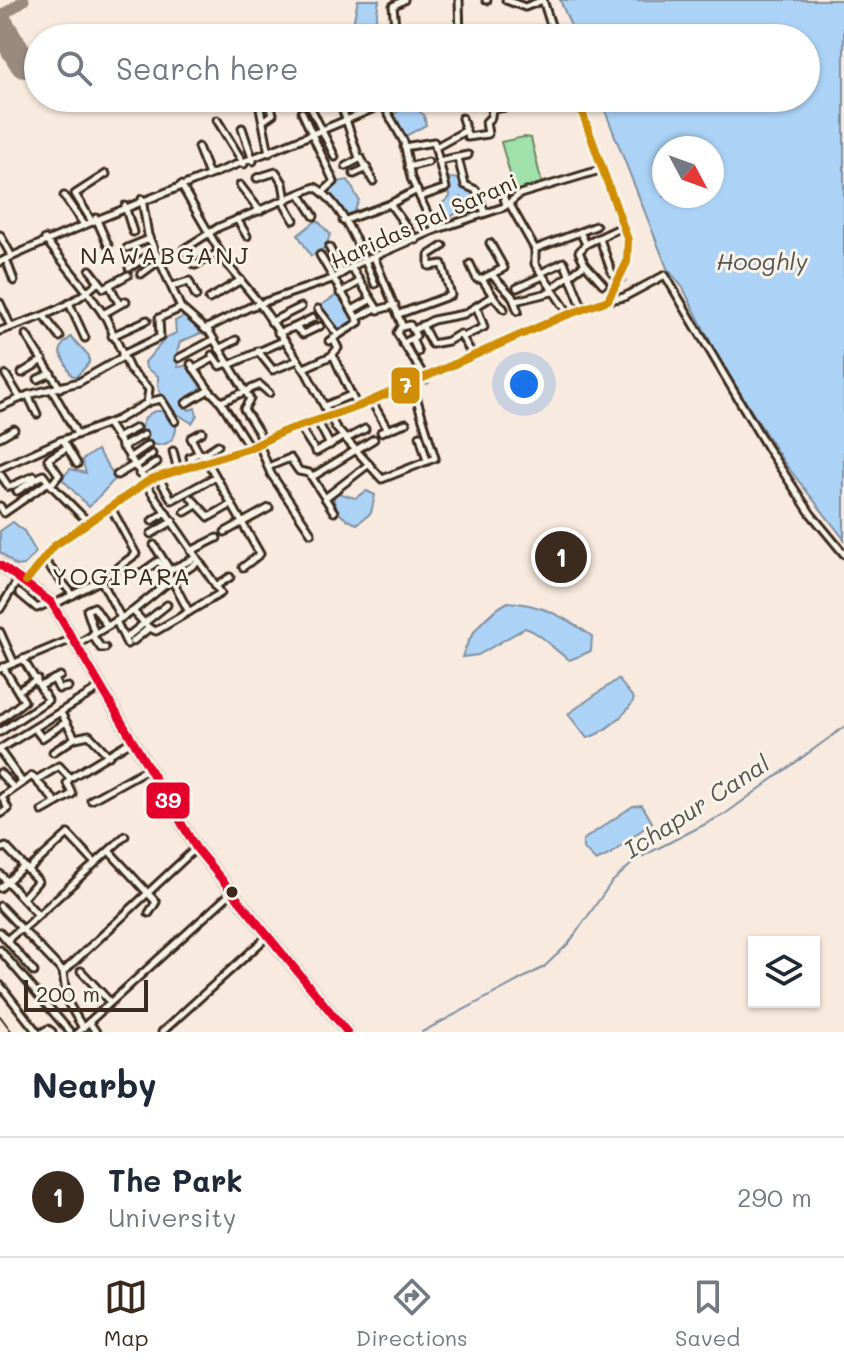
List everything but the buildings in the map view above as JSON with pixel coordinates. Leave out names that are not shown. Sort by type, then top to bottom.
[{"type":"main road","points":[[4,567],[52,604],[196,848],[347,1032]]},
{"type":"street","points":[[395,24],[394,4],[404,0]]},
{"type":"street","points":[[459,0],[460,24]]},
{"type":"street","points":[[506,0],[525,7],[543,0],[551,24]]},
{"type":"street","points":[[261,112],[270,154]]},
{"type":"street","points":[[263,121],[272,112]]},
{"type":"street","points":[[302,112],[334,182],[323,192]]},
{"type":"street","points":[[313,112],[335,157]]},
{"type":"street","points":[[344,112],[359,158],[373,181]]},
{"type":"street","points":[[6,259],[83,223],[253,161],[364,112]]},
{"type":"street","points":[[385,112],[404,147],[408,167],[435,230]]},
{"type":"street","points":[[462,118],[468,137],[487,135],[486,122],[491,112]]},
{"type":"street","points":[[582,112],[624,226],[629,249],[621,279],[608,300]]},
{"type":"street","points":[[217,120],[244,164]]},
{"type":"street","points":[[242,128],[253,161]]},
{"type":"street","points":[[436,147],[465,131]]},
{"type":"street","points":[[404,147],[432,142],[436,147],[446,188],[420,197]]},
{"type":"street","points":[[198,147],[209,175]]},
{"type":"street","points":[[439,161],[468,155]]},
{"type":"street","points":[[346,166],[359,158]]},
{"type":"street","points":[[458,158],[465,185],[476,190],[485,213]]},
{"type":"street","points":[[408,167],[428,162]]},
{"type":"street","points":[[354,174],[367,168]]},
{"type":"street","name":"Haridas Pal Sarani","points":[[206,330],[260,303],[332,279],[351,267],[435,230],[508,204],[520,194],[603,169]]},
{"type":"street","points":[[257,178],[276,172],[283,185],[284,201],[294,220]]},
{"type":"street","points":[[106,174],[75,194],[108,245]]},
{"type":"street","points":[[181,185],[220,252],[260,303],[304,368],[345,438],[382,479],[435,457],[412,384]]},
{"type":"street","points":[[240,185],[260,211]]},
{"type":"street","points":[[220,252],[198,265],[184,251],[209,232],[315,187],[323,192],[343,221],[375,284]]},
{"type":"street","points":[[501,187],[535,249],[534,262],[569,314]]},
{"type":"street","points":[[343,221],[390,204],[417,190]]},
{"type":"street","points":[[300,194],[314,216]]},
{"type":"street","points":[[64,196],[83,223]]},
{"type":"street","points":[[142,199],[149,239],[181,308],[206,330],[246,391],[251,401],[244,409],[262,443],[268,467],[311,533]]},
{"type":"street","points":[[390,204],[416,240]]},
{"type":"street","points":[[125,206],[133,232]]},
{"type":"street","points":[[237,219],[247,236]]},
{"type":"street","points":[[535,249],[596,226]]},
{"type":"street","points":[[603,284],[585,264],[579,250],[624,226]]},
{"type":"street","points":[[580,232],[586,244]]},
{"type":"street","points":[[0,235],[14,281]]},
{"type":"street","points":[[45,239],[103,314],[122,356],[149,389],[147,403]]},
{"type":"street","points":[[127,248],[149,239]]},
{"type":"street","points":[[600,239],[612,273],[621,279]]},
{"type":"street","points":[[470,264],[477,279],[492,275],[504,267],[490,243]]},
{"type":"street","points":[[399,314],[451,295],[442,264],[429,266],[429,255],[443,246]]},
{"type":"street","points":[[329,247],[342,273]]},
{"type":"street","points":[[90,270],[97,283],[104,288],[154,252]]},
{"type":"street","points":[[320,255],[357,318],[358,325],[333,338]]},
{"type":"street","points":[[374,257],[399,314],[401,327]]},
{"type":"street","points":[[141,274],[160,260]]},
{"type":"street","points":[[517,288],[563,262],[583,309]]},
{"type":"street","points":[[515,301],[552,291],[585,264]]},
{"type":"street","points":[[351,267],[376,308]]},
{"type":"street","points":[[492,275],[515,301],[518,311]]},
{"type":"street","points":[[0,609],[22,580],[87,521],[158,477],[250,448],[299,426],[372,402],[569,314],[624,297],[665,275],[768,449],[811,514],[844,554]]},
{"type":"street","points":[[482,279],[504,309]]},
{"type":"street","points":[[209,299],[241,280]]},
{"type":"street","points":[[173,286],[189,281],[196,296]]},
{"type":"street","points":[[340,293],[359,282]]},
{"type":"street","points":[[0,331],[44,316],[88,292],[97,283]]},
{"type":"street","points":[[110,286],[119,304]]},
{"type":"street","points":[[414,330],[477,308],[493,296]]},
{"type":"street","points":[[354,309],[370,300]]},
{"type":"street","points":[[103,314],[126,301]]},
{"type":"street","points":[[0,303],[11,327]]},
{"type":"street","points":[[69,303],[85,338]]},
{"type":"street","points":[[357,318],[376,308],[395,305]]},
{"type":"street","points":[[271,322],[301,307]]},
{"type":"street","points":[[0,407],[28,395],[60,388],[160,337],[159,318],[181,308]]},
{"type":"street","points":[[463,337],[484,327],[477,308]]},
{"type":"street","points":[[304,368],[333,355],[338,348],[318,309]]},
{"type":"street","points":[[44,316],[60,337]]},
{"type":"street","points":[[278,333],[313,318]]},
{"type":"street","points":[[112,336],[147,320]]},
{"type":"street","points":[[403,344],[416,336],[409,325],[401,327],[397,333],[403,344],[426,379]]},
{"type":"street","points":[[422,325],[432,344],[448,341],[457,334],[463,337],[474,357]]},
{"type":"street","points":[[295,327],[301,334],[320,326]]},
{"type":"street","points":[[26,335],[60,388]]},
{"type":"street","points":[[412,339],[418,352]]},
{"type":"street","points":[[179,358],[213,340]]},
{"type":"street","points":[[219,349],[236,340]]},
{"type":"street","points":[[250,448],[221,402],[193,366],[213,357],[220,366],[228,364],[283,341]]},
{"type":"street","points":[[258,351],[273,370],[298,360]]},
{"type":"street","points":[[333,355],[357,407]]},
{"type":"street","points":[[22,373],[43,360]]},
{"type":"street","points":[[38,379],[51,373]]},
{"type":"street","points":[[6,375],[20,398]]},
{"type":"street","points":[[221,402],[261,385],[269,393]]},
{"type":"street","points":[[52,390],[77,434]]},
{"type":"street","points":[[186,403],[209,390]]},
{"type":"street","points":[[28,395],[37,414]]},
{"type":"street","points":[[327,405],[351,395]]},
{"type":"street","points":[[34,476],[9,487],[0,471],[63,440],[108,424],[161,399],[175,421]]},
{"type":"street","points":[[372,402],[385,431],[406,423]]},
{"type":"street","points":[[317,420],[330,445]]},
{"type":"street","points":[[108,424],[196,560],[221,593],[156,631],[133,611]]},
{"type":"street","points":[[299,426],[313,451],[365,429]]},
{"type":"street","points":[[0,427],[2,436],[14,429]]},
{"type":"street","points":[[117,438],[136,428]]},
{"type":"street","points":[[199,453],[191,438],[202,432]]},
{"type":"street","points":[[122,447],[144,435]]},
{"type":"street","points":[[420,436],[427,461]]},
{"type":"street","points":[[312,477],[374,439]]},
{"type":"street","points":[[63,440],[77,464]]},
{"type":"street","points":[[129,458],[148,445]]},
{"type":"street","points":[[192,465],[190,457],[204,454],[218,445]]},
{"type":"street","points":[[0,506],[4,513],[50,483],[59,475],[48,459],[66,448]]},
{"type":"street","points":[[173,451],[178,470]]},
{"type":"street","points":[[117,475],[152,454]]},
{"type":"street","points":[[268,467],[288,458],[299,471],[309,473],[334,512]]},
{"type":"street","points":[[207,461],[260,554],[243,567]]},
{"type":"street","points":[[139,474],[157,462]]},
{"type":"street","points":[[325,498],[369,464]]},
{"type":"street","points":[[17,491],[43,475],[87,521]]},
{"type":"street","points":[[158,477],[172,500],[215,477]]},
{"type":"street","points":[[191,498],[195,506],[211,517],[232,504]]},
{"type":"street","points":[[19,593],[37,608],[52,604],[101,580],[136,554],[110,506]]},
{"type":"street","points":[[185,512],[195,506]]},
{"type":"street","points":[[225,532],[269,508]]},
{"type":"street","points":[[152,521],[166,512]]},
{"type":"street","points":[[151,534],[173,521]]},
{"type":"street","points":[[191,551],[217,538]]},
{"type":"street","points":[[154,545],[189,612]]},
{"type":"street","points":[[43,559],[73,595]]},
{"type":"street","points":[[169,570],[196,560]]},
{"type":"street","points":[[0,720],[24,704],[1,668],[94,634],[133,611],[196,560]]},
{"type":"street","points":[[140,574],[158,561],[169,570]]},
{"type":"street","points":[[0,578],[4,567]]},
{"type":"street","points":[[216,586],[230,577]]},
{"type":"street","points":[[101,580],[129,641]]},
{"type":"street","points":[[129,641],[145,621],[167,605]]},
{"type":"street","points":[[105,648],[101,648],[94,634],[87,610],[94,607],[107,626]]},
{"type":"street","points":[[129,641],[149,628]]},
{"type":"street","points":[[0,632],[14,663]]},
{"type":"street","points":[[0,732],[48,698],[23,659]]},
{"type":"street","points":[[42,685],[57,678],[59,689],[68,687]]},
{"type":"street","points":[[18,691],[37,679]]},
{"type":"street","points":[[22,782],[0,750],[101,687]]},
{"type":"street","points":[[61,713],[75,738]]},
{"type":"street","points":[[35,729],[42,738],[66,722]]},
{"type":"street","points":[[53,752],[75,738],[91,735],[109,756]]},
{"type":"street","points":[[42,811],[72,793],[67,783],[70,778],[133,740]]},
{"type":"street","points":[[36,780],[59,766],[70,778]]},
{"type":"street","points":[[91,800],[150,768]]},
{"type":"street","points":[[0,773],[14,788]]},
{"type":"street","points":[[0,814],[8,809],[2,797],[32,776],[56,802]]},
{"type":"street","points":[[0,888],[68,834],[95,863]]},
{"type":"street","points":[[7,940],[125,836]]},
{"type":"street","points":[[0,849],[6,847],[38,883],[23,898]]},
{"type":"street","points":[[63,972],[196,848]]},
{"type":"street","points":[[109,851],[157,904],[149,913]]},
{"type":"street","points":[[0,874],[38,915]]},
{"type":"street","points":[[0,906],[63,972],[67,1001],[80,1030],[231,893]]},
{"type":"street","points":[[0,932],[34,972]]},
{"type":"street","points":[[162,1032],[268,935]]},
{"type":"street","points":[[0,950],[70,1032]]},
{"type":"street","points":[[81,971],[110,1002]]},
{"type":"street","points":[[0,985],[40,1032],[48,1029],[52,1032]]},
{"type":"street","points":[[89,1022],[96,1032]]},
{"type":"green space","points":[[531,138],[542,184],[516,195],[501,142]]},
{"type":"water","points":[[358,0],[379,0],[375,24],[353,24]]},
{"type":"water","name":"Hooghly","points":[[560,0],[844,0],[844,539],[783,461],[719,359],[683,288],[667,268],[606,112],[820,112],[820,24],[570,24]]},
{"type":"water","points":[[398,112],[420,112],[426,125],[404,137],[390,117]]},
{"type":"water","points":[[449,178],[461,179],[466,189],[475,189],[479,202],[470,205],[461,197],[457,201],[461,210],[447,219],[441,204],[450,197]]},
{"type":"water","points":[[348,180],[359,200],[353,215],[344,219],[328,192],[338,182]]},
{"type":"water","points":[[317,220],[330,234],[326,247],[311,256],[298,235]]},
{"type":"water","points":[[337,295],[344,299],[358,323],[339,332],[320,306]]},
{"type":"water","points":[[186,315],[201,333],[180,342],[176,356],[178,367],[191,365],[207,389],[184,403],[189,410],[195,408],[197,415],[192,423],[163,399],[158,376],[146,368],[145,362],[165,339],[176,333],[175,321]]},
{"type":"water","points":[[71,337],[89,356],[89,363],[76,377],[71,375],[60,352]]},
{"type":"water","points":[[159,411],[171,416],[176,428],[171,440],[159,445],[147,440],[142,428],[147,416]]},
{"type":"water","points":[[97,450],[116,478],[89,507],[62,479],[70,469],[86,473],[82,460]]},
{"type":"water","points":[[367,491],[375,495],[371,513],[357,524],[336,509],[335,492],[355,498]]},
{"type":"water","points":[[13,522],[24,531],[36,552],[24,565],[16,566],[0,552],[0,531]]},
{"type":"water","points":[[508,602],[542,609],[572,623],[592,636],[591,651],[570,660],[538,634],[525,628],[478,655],[462,657],[480,625]]},
{"type":"water","points":[[618,679],[634,699],[614,723],[587,738],[568,714]]},
{"type":"water","points":[[642,805],[652,822],[611,854],[596,861],[583,848],[583,840],[633,806]]},
{"type":"waterway","name":"Ichapur Canal","points":[[422,1032],[544,967],[569,943],[611,883],[637,859],[725,814],[844,727]]},
{"type":"taxiway","points":[[0,17],[24,0]]},
{"type":"runway","points":[[0,25],[24,64]]},
{"type":"railway","points":[[0,1016],[12,1032]]},
{"type":"transit line","name":"7","points":[[26,581],[54,546],[151,479],[250,448],[282,432],[357,407],[559,318],[608,300],[627,262],[628,240],[582,112]]},
{"type":"transit line","name":"39","points":[[0,565],[51,602],[196,848],[347,1032]]},
{"type":"place","name":"The Park","points":[[561,557]]},
{"type":"district","name":"NAWABGANJ","points":[[165,256]]},
{"type":"district","name":"YOGIPARA","points":[[122,577]]}]
